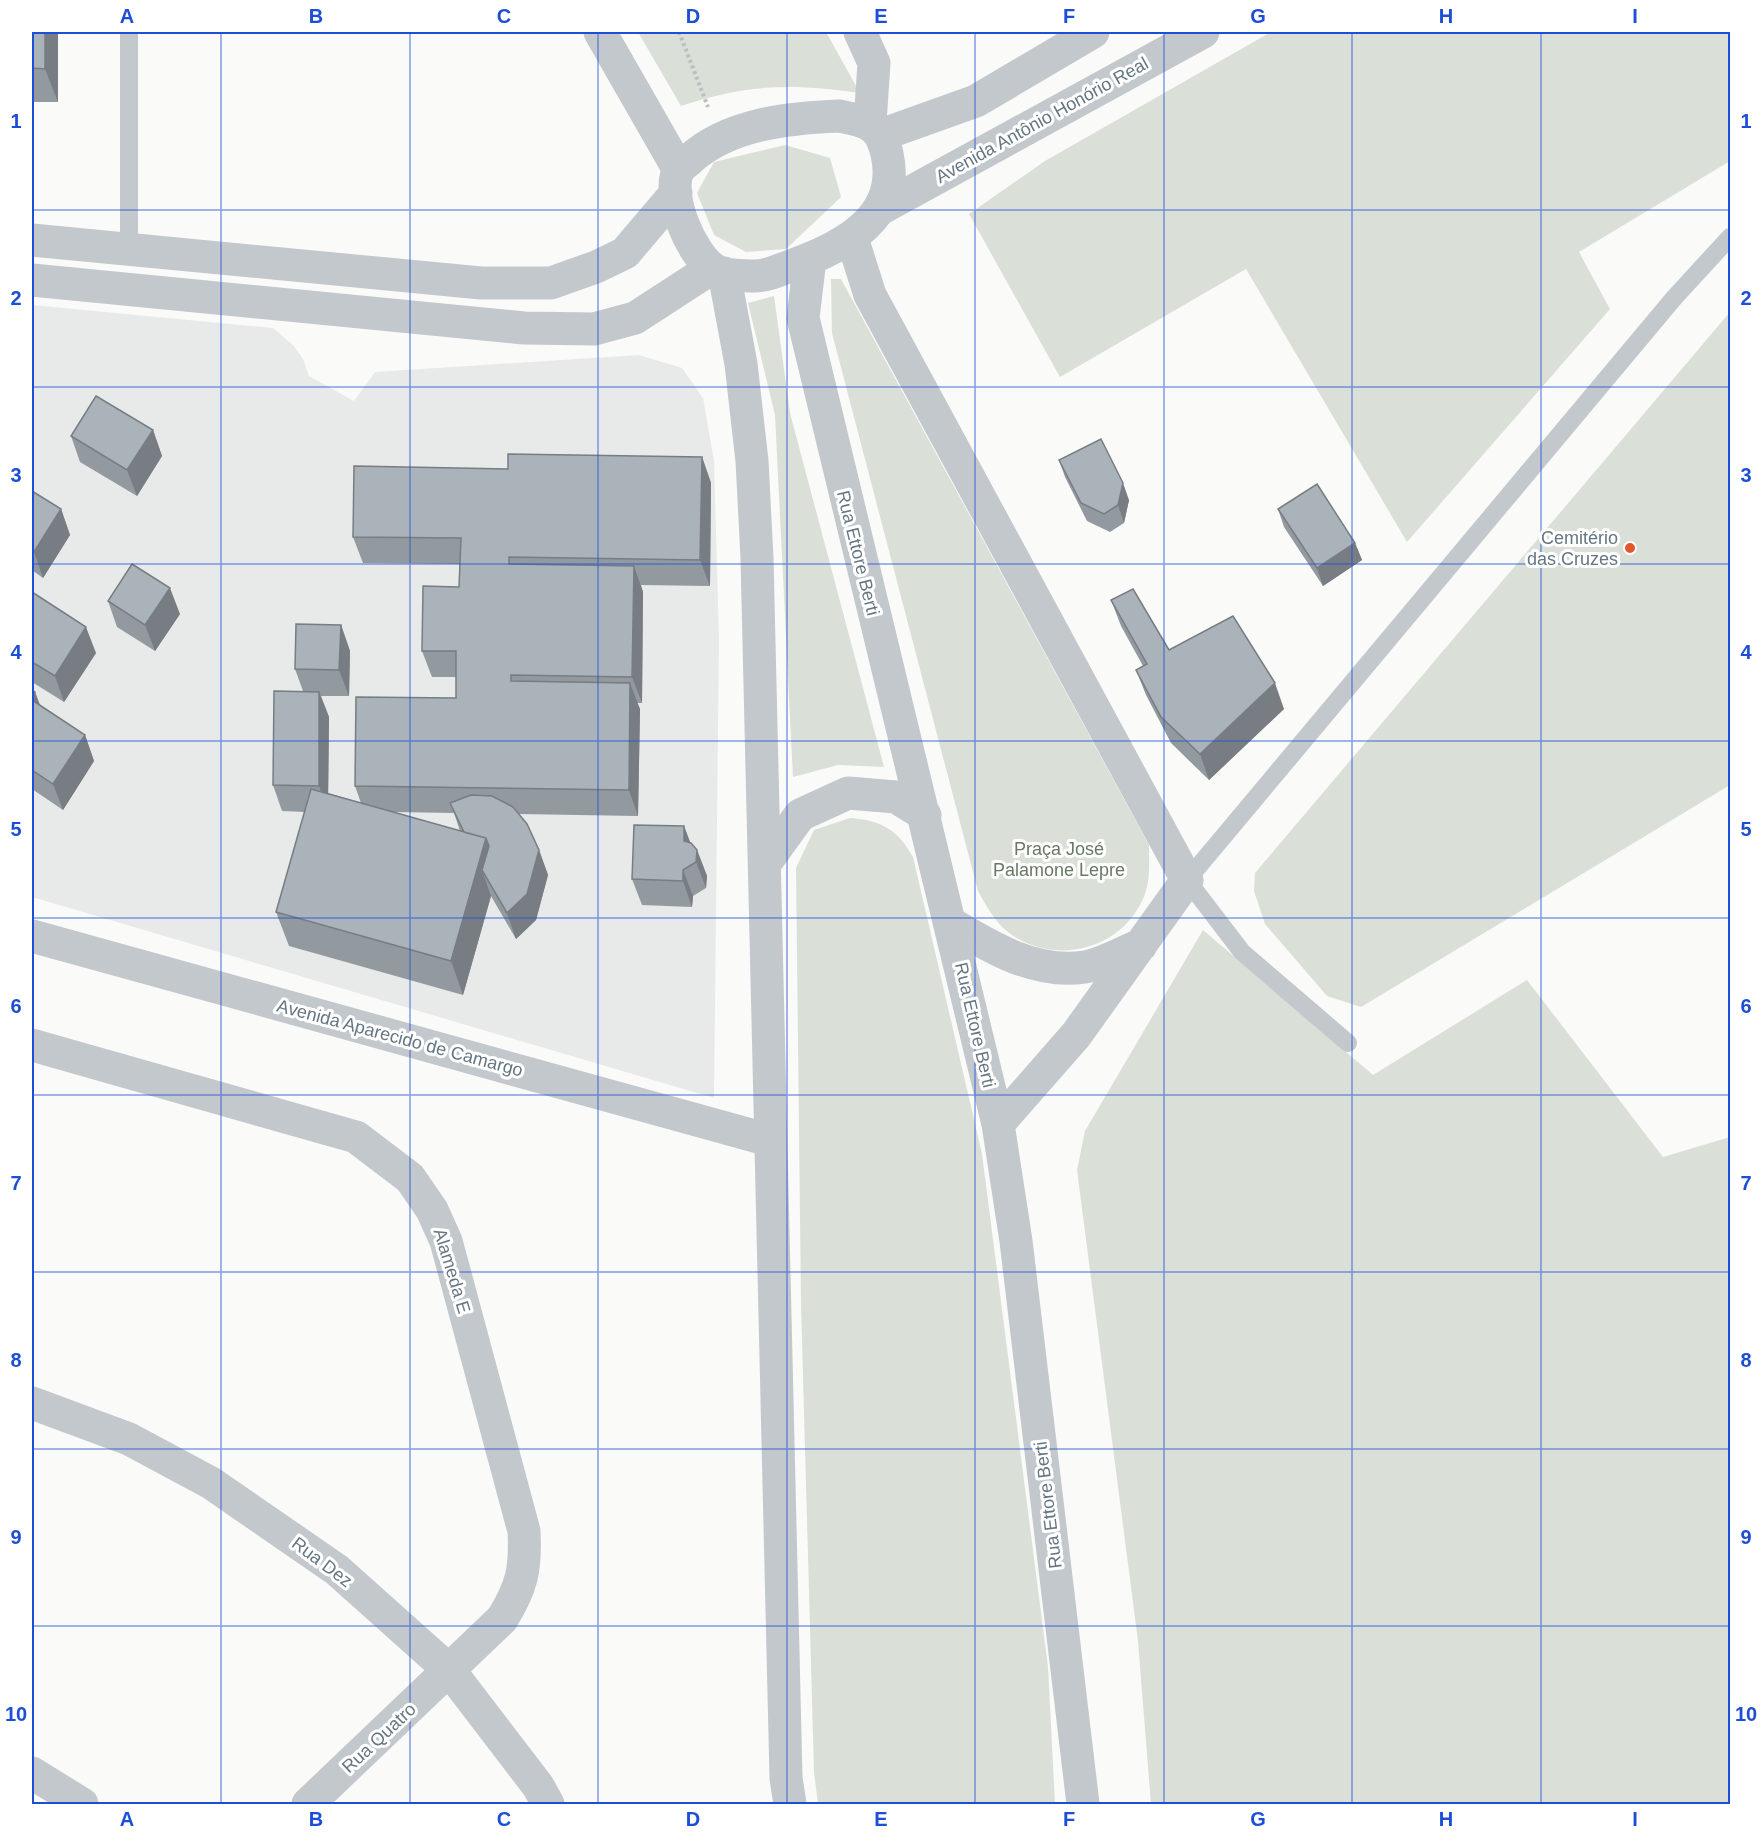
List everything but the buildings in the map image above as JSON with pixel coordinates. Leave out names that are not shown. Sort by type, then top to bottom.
[{"type":"street","points":[[600,32],[677,181],[682,226],[718,271],[741,364],[752,461],[766,862],[769,1140],[786,1778],[789,1804]]},
{"type":"street","points":[[32,280],[525,328],[594,329],[635,318],[718,271],[755,277],[810,259],[852,238],[880,209],[889,191],[890,169],[875,129],[874,63],[860,32]]},
{"type":"street","points":[[32,240],[481,283],[551,283],[596,267],[625,253],[697,153],[720,139],[763,124],[806,117],[839,116],[875,129],[976,102],[1093,32]]},
{"type":"street","name":"Avenida Antônio Honório Real","points":[[880,209],[1203,32]]},
{"type":"street","points":[[852,238],[870,295],[1187,880],[1076,1035],[998,1124]]},
{"type":"street","name":"Rua Ettore Berti","points":[[810,259],[802,318],[858,554],[925,815],[998,1124],[1018,1252],[1083,1804]]},
{"type":"street","points":[[766,862],[800,815],[848,793],[896,797],[925,815]]},
{"type":"street","points":[[951,923],[998,951],[1047,967],[1085,967],[1141,945]]},
{"type":"street","name":"Avenida Aparecido de Camargo","points":[[32,936],[769,1140]]},
{"type":"street","name":"Alameda E","points":[[32,1045],[356,1137],[410,1178],[432,1210],[446,1241],[524,1531],[526,1562],[518,1592],[502,1619],[450,1671]]},
{"type":"street","name":"Rua Dez","points":[[32,1403],[129,1439],[211,1483],[337,1570],[450,1671],[538,1786],[548,1804]]},
{"type":"street","name":"Rua Quatro","points":[[308,1804],[450,1671]]},
{"type":"street","points":[[32,1773],[82,1804]]},
{"type":"lane","points":[[129,32],[129,249]]},
{"type":"lane","points":[[1348,1043],[1242,952],[1187,880],[1674,298],[1731,237]]},
{"type":"path","points":[[679,32],[720,139]]},
{"type":"shaded area","points":[[32,305],[273,328],[293,345],[303,359],[309,376],[354,401],[375,372],[639,355],[682,368],[703,398],[714,461],[719,639],[714,1098],[32,897]]},
{"type":"green space","points":[[638,32],[826,32],[860,93],[812,88],[769,88],[727,93],[681,106]]},
{"type":"green space","points":[[1271,32],[1730,32],[1730,161],[1579,252],[1610,309],[1407,542],[1246,269],[1060,377],[969,214],[1045,161]]},
{"type":"green space","points":[[785,145],[830,158],[841,197],[786,249],[746,252],[714,235],[697,193],[714,162]]},
{"type":"green space","name":"Praça José Palamone Lepre","points":[[831,279],[841,279],[1149,845],[1148,882],[1141,903],[1131,919],[1118,932],[1102,941],[1068,950],[1050,950],[1032,945],[1003,928],[989,911],[978,891],[832,333]]},
{"type":"green space","points":[[774,296],[790,413],[884,767],[838,765],[793,777],[775,415],[748,303]]},
{"type":"green space","name":"Cemitério das Cruzes","points":[[1730,312],[1730,785],[1361,1007],[1327,996],[1265,924],[1254,891],[1255,873]]},
{"type":"green space","points":[[850,818],[871,821],[888,828],[895,833],[913,857],[982,1154],[1048,1667],[1055,1804],[818,1804],[814,1772],[801,1304],[796,868],[814,830]]},
{"type":"green space","points":[[1203,930],[1373,1075],[1527,980],[1663,1157],[1730,1137],[1730,1804],[1151,1804],[1138,1641],[1077,1170],[1085,1131]]},
{"type":"place","name":"Cemitério das Cruzes","points":[[1630,548]]}]
